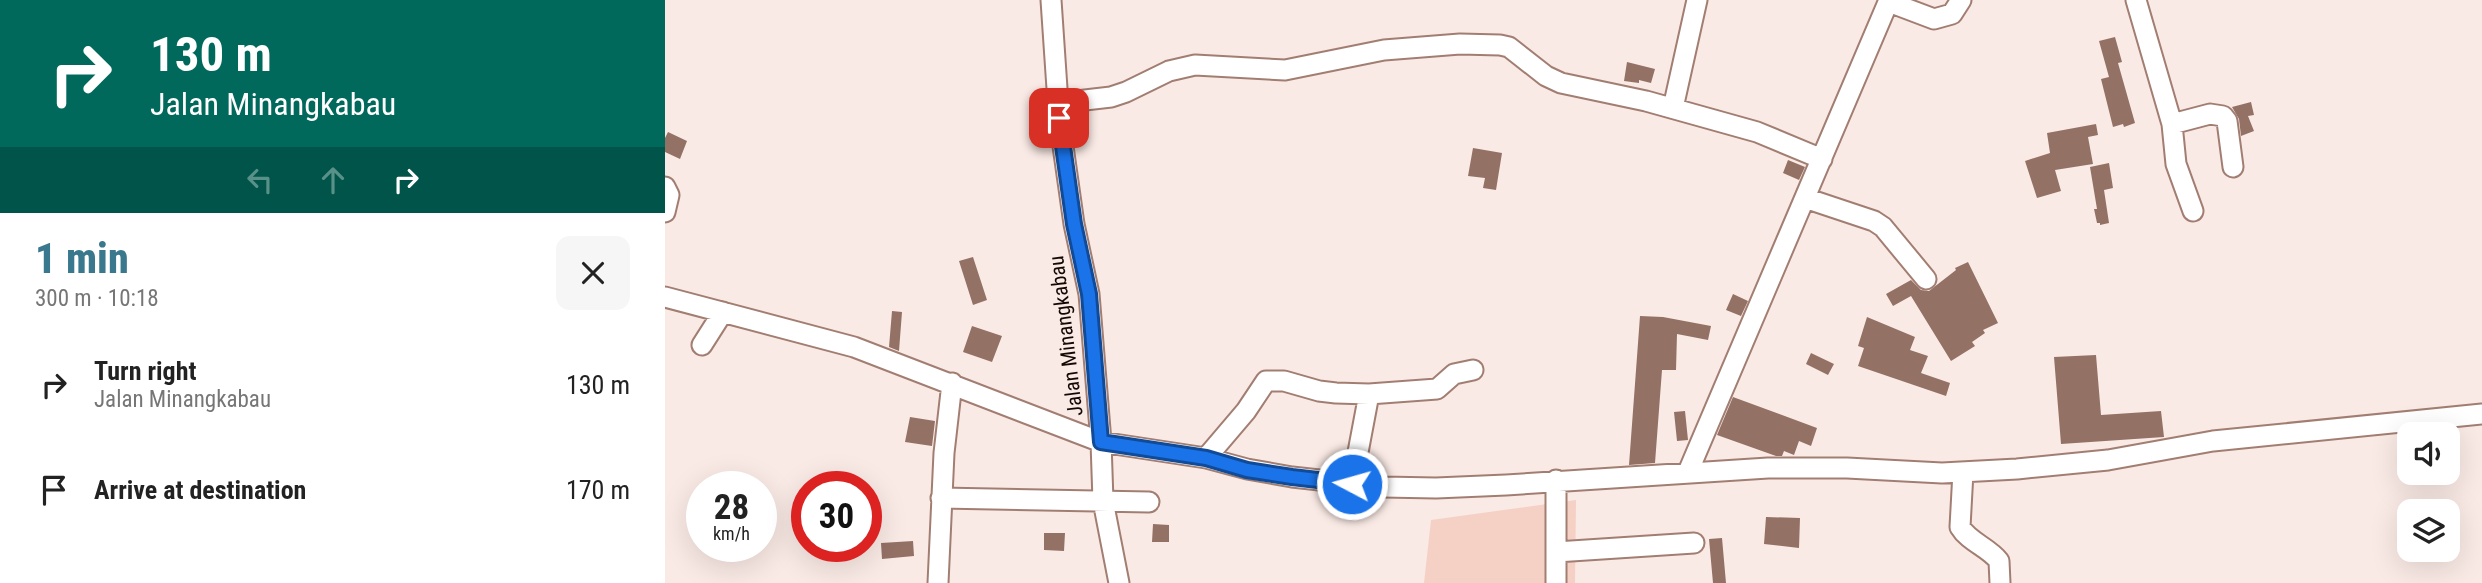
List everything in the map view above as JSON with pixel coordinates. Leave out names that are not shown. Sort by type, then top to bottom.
[{"type":"street","name":"Jalan Minangkabau","points":[[1051,0],[1059,103],[1074,224],[1089,294],[1103,501],[1119,583]]},
{"type":"street","points":[[1673,108],[1697,0]]},
{"type":"street","points":[[1688,472],[1889,1],[1928,18],[1940,19],[1952,14],[1961,0]]},
{"type":"street","points":[[2136,0],[2172,124],[2176,164],[2193,211]]},
{"type":"street","points":[[1059,103],[1111,97],[1182,67],[1207,65],[1285,70],[1384,50],[1460,44],[1500,45],[1509,47],[1546,76],[1560,83],[1673,108],[1757,132],[1822,159]]},
{"type":"street","points":[[2172,124],[2210,114],[2223,116],[2227,121],[2233,167]]},
{"type":"street","points":[[665,187],[669,195],[665,212]]},
{"type":"street","points":[[1805,198],[1874,220],[1884,227],[1926,279]]},
{"type":"street","points":[[665,297],[854,347],[1101,442],[1206,458],[1247,470],[1352,484],[1436,488],[1768,468],[1963,472],[2108,460],[2213,441],[2482,414]]},
{"type":"street","points":[[702,345],[723,312]]},
{"type":"street","points":[[1206,458],[1246,411],[1266,381],[1284,381],[1319,391],[1369,394],[1437,389],[1454,373],[1473,370]]},
{"type":"street","points":[[938,583],[941,498],[952,383]]},
{"type":"street","points":[[1352,484],[1369,394]]},
{"type":"street","points":[[1963,472],[1960,527],[1965,535],[1985,547],[1999,561],[2000,583]]},
{"type":"street","points":[[1556,480],[1556,583]]},
{"type":"street","points":[[941,498],[1149,502]]},
{"type":"street","points":[[1556,552],[1694,543]]},
{"type":"shaded area","points":[[1576,500],[1575,583],[1424,583],[1431,520]]},
{"type":"building","points":[[2115,37],[2122,62],[2118,63],[2135,123],[2124,127],[2123,124],[2113,127],[2101,79],[2109,77],[2099,41]]},
{"type":"building","points":[[1627,62],[1655,69],[1651,83],[1639,80],[1639,83],[1624,81]]},
{"type":"building","points":[[2251,102],[2254,115],[2248,116],[2254,131],[2241,136],[2239,119],[2232,107]]},
{"type":"building","points":[[2096,124],[2098,135],[2088,137],[2093,164],[2055,170],[2061,191],[2037,198],[2025,161],[2050,153],[2047,133]]},
{"type":"building","points":[[668,132],[687,141],[680,159],[665,152]]},
{"type":"building","points":[[1473,148],[1502,153],[1496,190],[1483,188],[1485,178],[1468,176]]},
{"type":"building","points":[[1788,160],[1805,167],[1799,180],[1783,173]]},
{"type":"building","points":[[2109,163],[2113,188],[2104,190],[2109,223],[2100,225],[2097,223],[2094,209],[2097,209],[2090,167]]},
{"type":"building","points":[[973,257],[987,300],[973,305],[959,261]]},
{"type":"building","points":[[1968,262],[1998,323],[1983,330],[1985,333],[1972,342],[1975,346],[1951,361],[1911,296],[1893,306],[1886,294],[1911,280],[1921,290],[1929,291],[1956,270],[1955,268]]},
{"type":"building","points":[[1733,294],[1748,301],[1741,316],[1726,310]]},
{"type":"building","points":[[892,311],[902,312],[899,351],[889,347]]},
{"type":"building","points":[[1640,316],[1663,317],[1711,326],[1708,340],[1677,334],[1676,370],[1662,370],[1655,463],[1629,465]]},
{"type":"building","points":[[1867,317],[1915,337],[1910,350],[1928,356],[1921,373],[1950,383],[1946,396],[1858,366],[1864,348],[1858,346]]},
{"type":"building","points":[[972,326],[1002,336],[992,362],[963,352]]},
{"type":"building","points":[[1811,353],[1834,364],[1828,375],[1806,364]]},
{"type":"building","points":[[2096,355],[2101,415],[2161,411],[2164,437],[2061,444],[2054,357]]},
{"type":"building","points":[[1733,397],[1817,428],[1811,446],[1799,441],[1794,455],[1784,451],[1782,456],[1776,456],[1717,435]]},
{"type":"building","points":[[1685,411],[1688,440],[1677,441],[1674,412]]},
{"type":"building","points":[[910,417],[935,421],[932,446],[905,442]]},
{"type":"building","points":[[1766,517],[1800,518],[1799,548],[1764,544]]},
{"type":"building","points":[[1153,524],[1169,525],[1169,542],[1152,542]]},
{"type":"building","points":[[1044,533],[1065,533],[1064,551],[1044,550]]},
{"type":"building","points":[[1722,538],[1726,583],[1713,583],[1709,539]]},
{"type":"building","points":[[913,541],[914,556],[882,559],[882,543]]},
{"type":"route","points":[[1059,118],[1074,224],[1089,294],[1101,442],[1206,458],[1247,470],[1352,484]]}]
